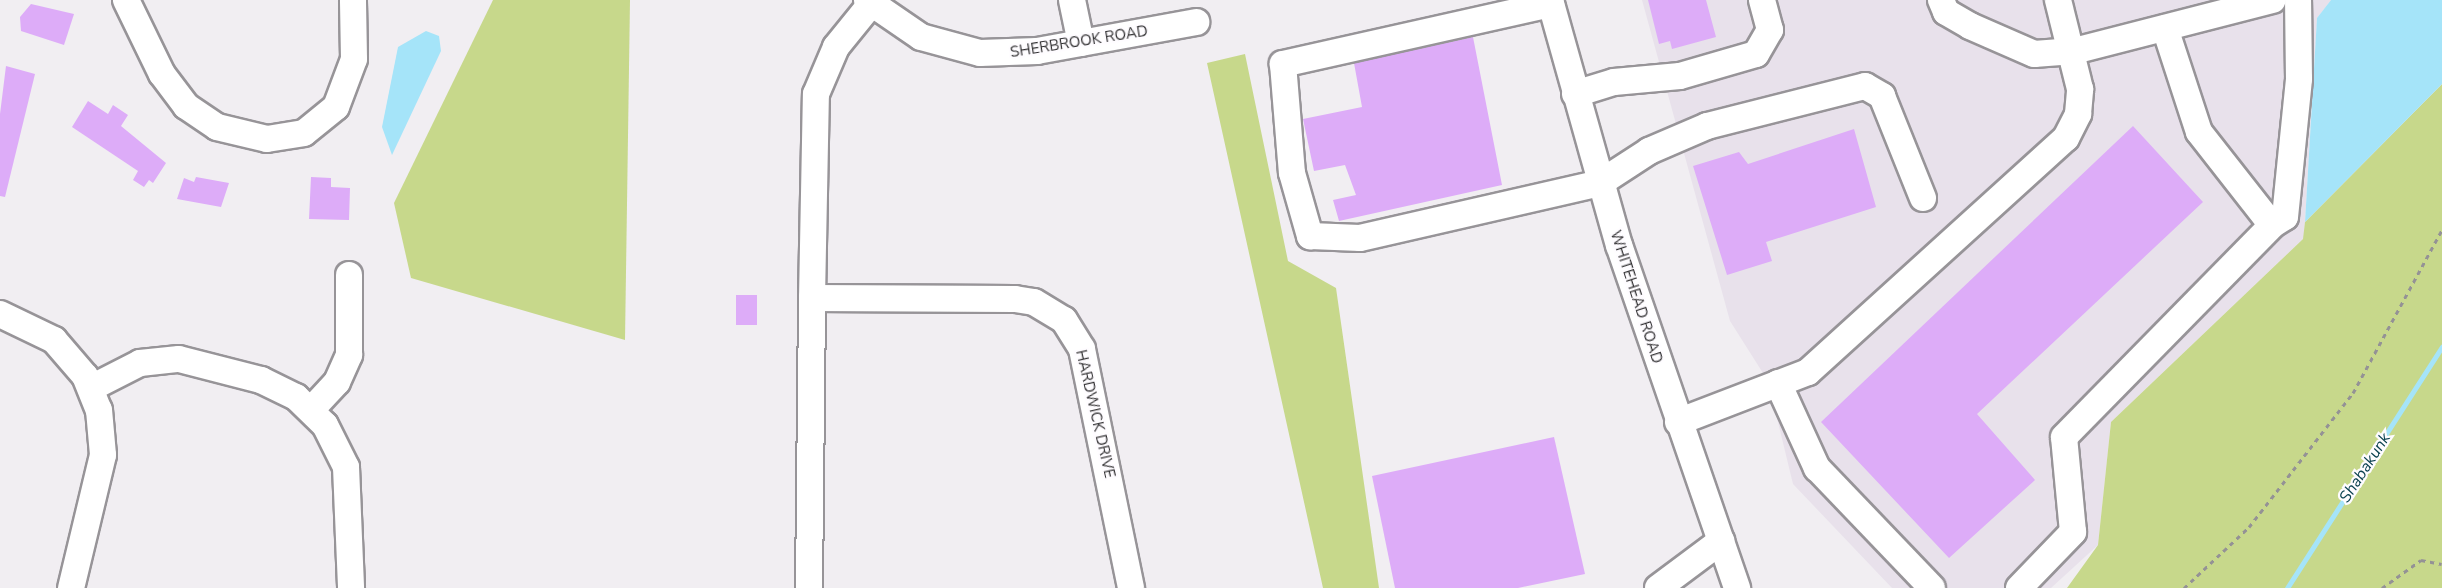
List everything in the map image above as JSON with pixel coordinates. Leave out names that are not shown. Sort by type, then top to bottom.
[{"type":"street","points":[[126,0],[162,74],[186,106],[218,127],[267,139],[304,133],[336,107],[354,60],[353,0]]},
{"type":"street","points":[[1072,0],[1081,43]]},
{"type":"street","points":[[1575,94],[1614,82],[1680,76],[1756,54],[1770,30],[1762,0]]},
{"type":"street","points":[[1941,0],[1946,12],[1970,26],[2034,54],[2074,51],[2273,0]]},
{"type":"street","points":[[1678,422],[1808,372],[2067,138],[2078,114],[2074,51],[2058,0]]},
{"type":"street","points":[[2019,588],[2073,532],[2064,436],[2272,225],[2285,218],[2299,79],[2298,0]]},
{"type":"street","points":[[809,588],[816,94],[836,47],[869,2]]},
{"type":"street","name":"SHERBROOK ROAD","points":[[869,2],[921,37],[970,51],[1010,54],[1196,22]]},
{"type":"street","points":[[1551,2],[1283,64],[1292,173],[1310,236],[1360,238],[1600,183],[1649,151],[1707,126],[1865,86],[1882,96],[1923,198]]},
{"type":"street","name":"WHITEHEAD ROAD","points":[[1551,2],[1600,183],[1678,422],[1737,588]]},
{"type":"street","points":[[2165,28],[2199,132],[2272,225]]},
{"type":"street","points":[[311,410],[345,370],[349,275]]},
{"type":"street","name":"HARDWICK DRIVE","points":[[812,298],[1015,299],[1034,302],[1064,320],[1082,349],[1131,588]]},
{"type":"street","points":[[0,314],[54,340],[91,388],[102,455],[70,588]]},
{"type":"street","points":[[91,388],[140,363],[179,359],[261,380],[311,410],[346,467],[351,588]]},
{"type":"street","points":[[1778,383],[1817,468],[1932,588]]},
{"type":"street","points":[[1658,588],[1720,541]]},
{"type":"path","points":[[2184,588],[2249,527],[2353,393],[2442,230]]},
{"type":"path","points":[[2382,588],[2421,560],[2442,564]]},
{"type":"shaded area","points":[[1642,0],[2331,0],[2317,18],[2304,238],[2111,422],[2098,545],[2051,588],[1892,588],[1793,484],[1768,381],[1730,321]]},
{"type":"green space","points":[[493,0],[630,0],[625,340],[411,278],[394,203]]},
{"type":"green space","points":[[1245,54],[1288,261],[1336,288],[1379,588],[1323,588],[1207,63]]},
{"type":"green space","points":[[2442,84],[2442,588],[2067,588],[2098,545],[2111,422],[2303,239],[2305,222]]},
{"type":"water","points":[[2331,0],[2442,0],[2442,84],[2305,222],[2317,18]]},
{"type":"water","points":[[426,31],[439,36],[441,51],[392,155],[382,127],[398,47]]},
{"type":"building","points":[[1648,0],[1706,0],[1716,37],[1672,49],[1670,41],[1659,44]]},
{"type":"building","points":[[31,4],[74,14],[64,45],[21,31],[20,17]]},
{"type":"building","points":[[1473,37],[1502,185],[1339,221],[1333,200],[1356,195],[1345,165],[1314,171],[1303,119],[1362,107],[1354,63]]},
{"type":"building","points":[[6,66],[35,74],[5,197],[0,196],[0,114]]},
{"type":"building","points":[[88,101],[108,114],[113,105],[128,115],[121,126],[166,163],[153,183],[149,180],[144,187],[133,180],[138,171],[72,127]]},
{"type":"building","points":[[2133,126],[2203,202],[1977,414],[2035,480],[1949,558],[1821,422]]},
{"type":"building","points":[[1854,129],[1876,207],[1766,242],[1772,261],[1727,275],[1693,166],[1739,152],[1748,164]]},
{"type":"building","points":[[196,177],[229,183],[221,207],[177,199],[184,178],[194,182]]},
{"type":"building","points":[[311,177],[331,178],[331,187],[350,188],[349,220],[309,219]]},
{"type":"building","points":[[736,295],[757,295],[757,325],[736,325]]},
{"type":"building","points":[[1554,437],[1585,574],[1518,588],[1395,588],[1372,476]]},
{"type":"waterway","name":"Shabakunk","points":[[2287,588],[2442,347]]}]
